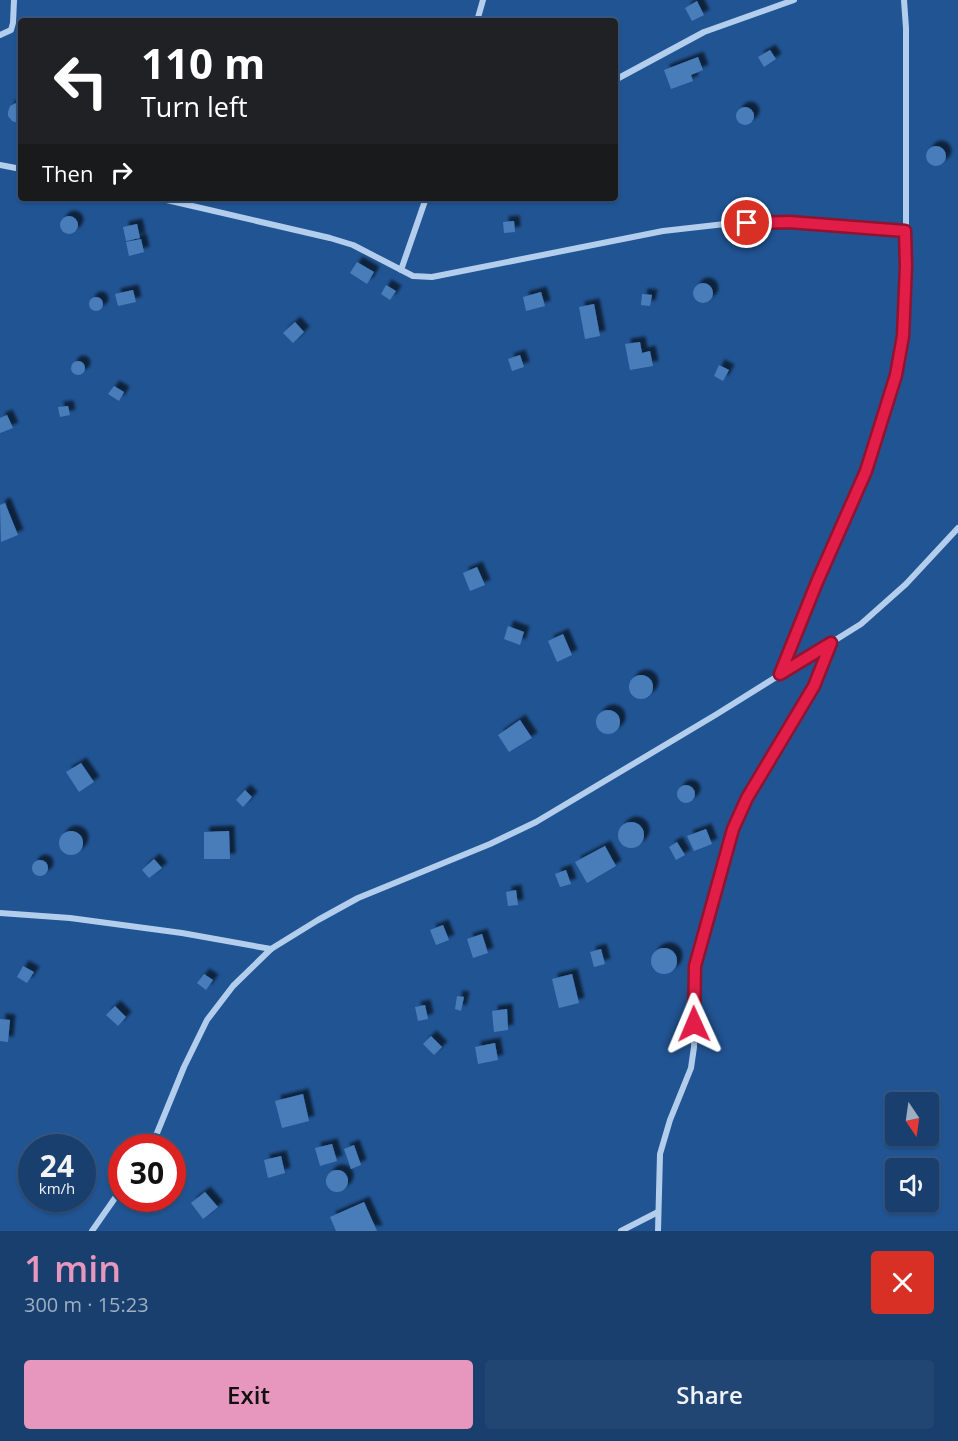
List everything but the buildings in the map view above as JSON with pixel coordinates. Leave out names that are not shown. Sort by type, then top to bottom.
[{"type":"street","points":[[0,35],[11,30],[14,0]]},
{"type":"street","points":[[478,18],[483,0]]},
{"type":"street","points":[[618,78],[704,32],[794,0]]},
{"type":"street","points":[[780,674],[817,582],[866,471],[896,375],[903,336],[906,266],[904,0]]},
{"type":"street","points":[[0,165],[18,168]]},
{"type":"street","points":[[171,201],[330,237],[353,245],[413,276],[432,277],[663,231],[725,224],[789,222],[905,231]]},
{"type":"street","points":[[401,270],[425,201]]},
{"type":"street","points":[[156,1134],[183,1067],[207,1020],[233,986],[271,949],[358,898],[490,844],[536,822],[717,714],[861,624],[906,584],[958,528]]},
{"type":"street","points":[[657,1231],[660,1154],[670,1120],[691,1068],[694,1047],[695,966],[733,829],[747,798],[814,686],[831,643]]},
{"type":"street","points":[[0,913],[70,918],[182,933],[271,949]]},
{"type":"street","points":[[92,1231],[108,1208]]},
{"type":"street","points":[[621,1231],[658,1212]]},
{"type":"route","points":[[694,1024],[695,966],[733,829],[747,798],[814,686],[831,643],[780,674],[817,582],[866,471],[896,375],[903,336],[905,231],[789,222],[747,223]]}]
